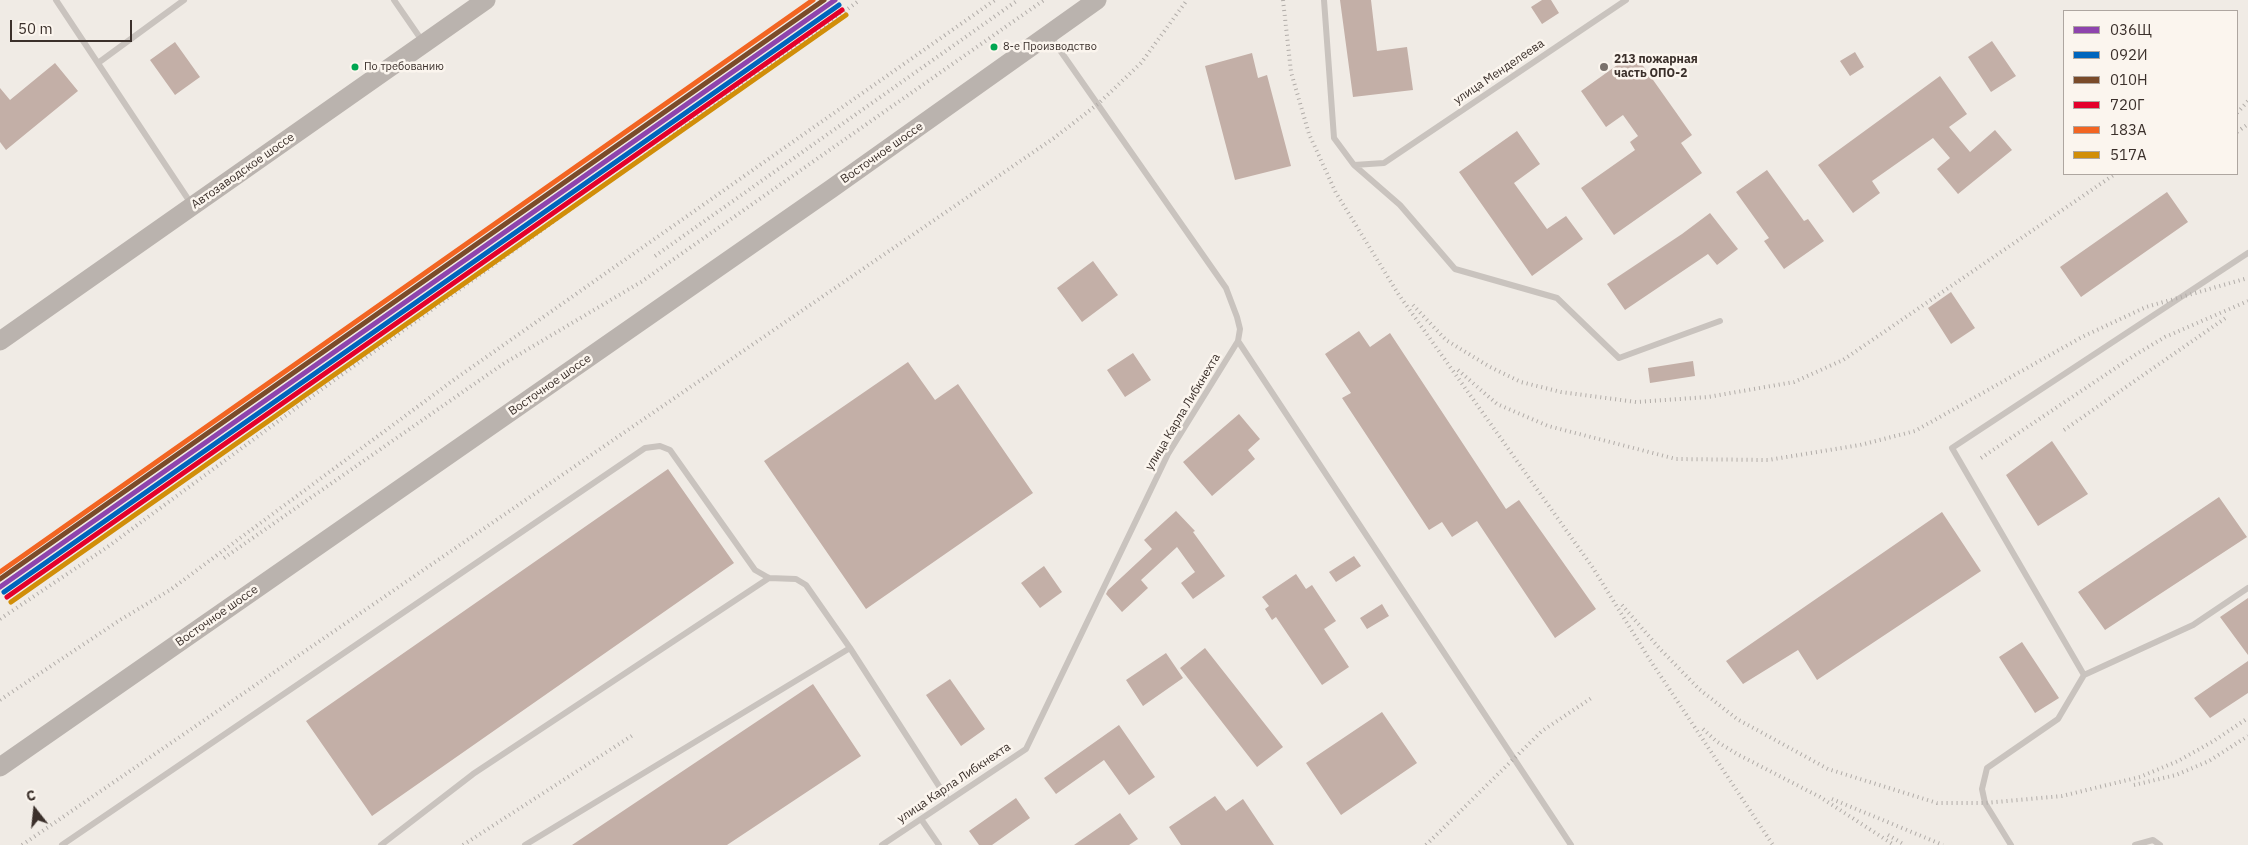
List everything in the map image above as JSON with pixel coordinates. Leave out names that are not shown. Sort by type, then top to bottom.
[{"type":"street","name":"Автозаводское шоссе","points":[[0,341],[486,0]]},
{"type":"street","name":"Восточное шоссе","points":[[0,766],[822,195],[1097,0]]},
{"type":"lane","points":[[56,0],[193,206]]},
{"type":"lane","points":[[98,62],[184,0]]},
{"type":"lane","points":[[394,0],[424,44]]},
{"type":"lane","points":[[1324,0],[1334,138],[1354,165],[1400,204],[1455,269],[1557,298],[1619,358],[1720,321]]},
{"type":"lane","name":"улица Менделеева","points":[[1354,165],[1384,163],[1626,0]]},
{"type":"lane","points":[[1049,34],[1226,288],[1240,329],[1238,341],[1571,845]]},
{"type":"lane","points":[[2084,676],[1952,448],[2248,253]]},
{"type":"lane","name":"улица Карла Либкнехта","points":[[882,845],[1026,749],[1168,454],[1238,341]]},
{"type":"lane","points":[[62,845],[646,448],[660,446],[670,450],[755,570],[770,578],[796,579],[806,585],[850,648],[948,800]]},
{"type":"lane","points":[[381,845],[473,774],[770,578]]},
{"type":"lane","points":[[2011,845],[1985,803],[1982,789],[1988,768],[2058,719],[2084,676],[2193,625],[2248,588]]},
{"type":"lane","points":[[525,845],[850,648]]},
{"type":"lane","points":[[921,819],[939,845]]},
{"type":"lane","points":[[2135,845],[2153,840],[2160,845]]},
{"type":"building","points":[[1340,0],[1371,0],[1377,51],[1407,47],[1413,90],[1353,97]]},
{"type":"building","points":[[1542,0],[1551,0],[1559,13],[1542,24],[1531,7]]},
{"type":"building","points":[[1992,41],[2016,76],[1991,92],[1968,57]]},
{"type":"building","points":[[175,42],[200,77],[175,95],[150,60]]},
{"type":"building","points":[[1855,52],[1864,67],[1850,76],[1840,61]]},
{"type":"building","points":[[1252,53],[1258,78],[1267,75],[1291,166],[1235,180],[1205,66]]},
{"type":"building","points":[[1634,53],[1692,135],[1681,143],[1702,173],[1614,235],[1581,188],[1635,150],[1630,142],[1638,136],[1623,115],[1606,127],[1581,91]]},
{"type":"building","points":[[55,63],[78,91],[6,150],[0,142],[0,88],[10,100]]},
{"type":"building","points":[[1940,76],[1967,114],[1949,127],[1970,152],[1995,130],[2012,150],[1958,194],[1937,169],[1950,158],[1933,138],[1872,181],[1880,193],[1853,213],[1818,165]]},
{"type":"building","points":[[1517,131],[1540,164],[1514,183],[1547,229],[1566,216],[1583,239],[1532,276],[1459,172]]},
{"type":"building","points":[[1767,170],[1804,221],[1808,219],[1824,241],[1784,269],[1764,241],[1769,238],[1736,192]]},
{"type":"building","points":[[2167,192],[2188,222],[2081,297],[2060,267]]},
{"type":"building","points":[[1710,213],[1738,249],[1717,265],[1708,254],[1625,310],[1607,284]]},
{"type":"building","points":[[1093,261],[1118,295],[1082,322],[1057,288]]},
{"type":"building","points":[[1951,292],[1975,328],[1951,344],[1928,308]]},
{"type":"building","points":[[1359,331],[1370,347],[1390,333],[1506,509],[1519,500],[1596,609],[1555,638],[1477,521],[1452,537],[1442,522],[1429,530],[1342,398],[1351,393],[1325,354]]},
{"type":"building","points":[[1133,353],[1151,380],[1125,397],[1107,370]]},
{"type":"building","points":[[1693,361],[1695,376],[1650,383],[1648,368]]},
{"type":"building","points":[[908,362],[935,400],[958,384],[1033,493],[866,609],[764,461]]},
{"type":"building","points":[[1239,414],[1260,439],[1248,450],[1255,459],[1212,496],[1183,462]]},
{"type":"building","points":[[2052,441],[2088,494],[2038,526],[2006,475]]},
{"type":"building","points":[[668,469],[734,563],[372,816],[306,721]]},
{"type":"building","points":[[2219,497],[2247,537],[2105,630],[2078,592]]},
{"type":"building","points":[[1176,511],[1195,531],[1193,532],[1225,576],[1193,599],[1181,583],[1195,572],[1177,547],[1141,580],[1148,588],[1122,612],[1106,594],[1108,590],[1152,549],[1144,540]]},
{"type":"building","points":[[1942,512],[1981,571],[1817,680],[1798,650],[1743,684],[1726,661]]},
{"type":"building","points":[[1354,556],[1361,566],[1336,582],[1329,572]]},
{"type":"building","points":[[1044,566],[1062,592],[1040,608],[1021,583]]},
{"type":"building","points":[[1296,574],[1306,589],[1312,585],[1336,621],[1324,629],[1349,667],[1322,685],[1276,617],[1272,620],[1265,609],[1269,606],[1262,597]]},
{"type":"building","points":[[2248,598],[2248,655],[2220,617]]},
{"type":"building","points":[[1382,604],[1389,616],[1367,629],[1360,618]]},
{"type":"building","points":[[2022,642],[2059,698],[2035,713],[1999,657]]},
{"type":"building","points":[[1205,648],[1283,747],[1257,767],[1180,668]]},
{"type":"building","points":[[1166,653],[1183,678],[1143,706],[1126,680]]},
{"type":"building","points":[[2248,661],[2248,693],[2210,718],[2194,698]]},
{"type":"building","points":[[950,679],[985,729],[961,746],[926,695]]},
{"type":"building","points":[[813,684],[861,756],[727,845],[572,845]]},
{"type":"building","points":[[1382,712],[1417,763],[1341,815],[1306,763]]},
{"type":"building","points":[[1119,725],[1155,777],[1129,795],[1104,760],[1056,794],[1044,778]]},
{"type":"building","points":[[1215,796],[1226,811],[1243,799],[1274,845],[1181,845],[1169,827]]},
{"type":"building","points":[[1016,798],[1030,818],[992,845],[979,845],[969,831]]},
{"type":"building","points":[[1120,813],[1138,839],[1129,845],[1074,845]]},
{"type":"railway","points":[[0,619],[106,548],[322,389],[860,0]]},
{"type":"railway","points":[[0,700],[120,620],[170,590],[455,379],[995,0]]},
{"type":"railway","points":[[655,256],[1018,0]]},
{"type":"railway","points":[[224,558],[503,364],[641,282],[1044,0]]},
{"type":"railway","points":[[22,845],[1054,138],[1098,104],[1141,63],[1187,0]]},
{"type":"railway","points":[[1283,0],[1291,72],[1309,134],[1336,193],[1399,295],[1593,568],[1648,657],[1773,845]]},
{"type":"railway","points":[[2238,112],[2248,101]]},
{"type":"railway","points":[[2238,131],[2248,124]]},
{"type":"railway","points":[[1413,305],[1446,340],[1490,367],[1521,382],[1561,392],[1636,402],[1708,397],[1794,382],[1843,360],[2114,175]]},
{"type":"railway","points":[[1458,370],[1497,404],[1548,426],[1676,459],[1768,460],[1860,445],[1915,431],[2082,337],[2146,307],[2248,278]]},
{"type":"railway","points":[[1981,458],[2165,337],[2248,301]]},
{"type":"railway","points":[[2064,430],[2227,317]]},
{"type":"railway","points":[[1622,605],[1660,649],[1699,689],[1737,719],[1828,769],[1937,803],[1985,803],[2062,796],[2140,777],[2178,761],[2212,742],[2248,718]]},
{"type":"railway","points":[[1426,845],[1542,731],[1593,697]]},
{"type":"railway","points":[[1703,729],[1716,741],[1737,754],[1820,797],[1894,845]]},
{"type":"railway","points":[[463,845],[633,735]]},
{"type":"railway","points":[[2134,785],[2176,775],[2209,761],[2248,736]]},
{"type":"railway","points":[[1832,799],[1943,845]]},
{"type":"railway","points":[[1888,835],[1905,845]]},
{"type":"transit line","name":"183А","points":[[0,572],[813,0]]},
{"type":"transit line","name":"010Н","points":[[0,579],[824,0]]},
{"type":"transit line","name":"036Щ","points":[[0,587],[835,0]]},
{"type":"transit line","name":"092И","points":[[4,592],[839,5]]},
{"type":"transit line","name":"720Г","points":[[7,597],[842,10]]},
{"type":"transit line","name":"517А","points":[[11,602],[846,15]]},
{"type":"place","name":"8-е Производство","points":[[994,47]]},
{"type":"place","name":"По требованию","points":[[355,67]]},
{"type":"place","name":"213 пожарная часть ОПО-2","points":[[1604,67]]}]
